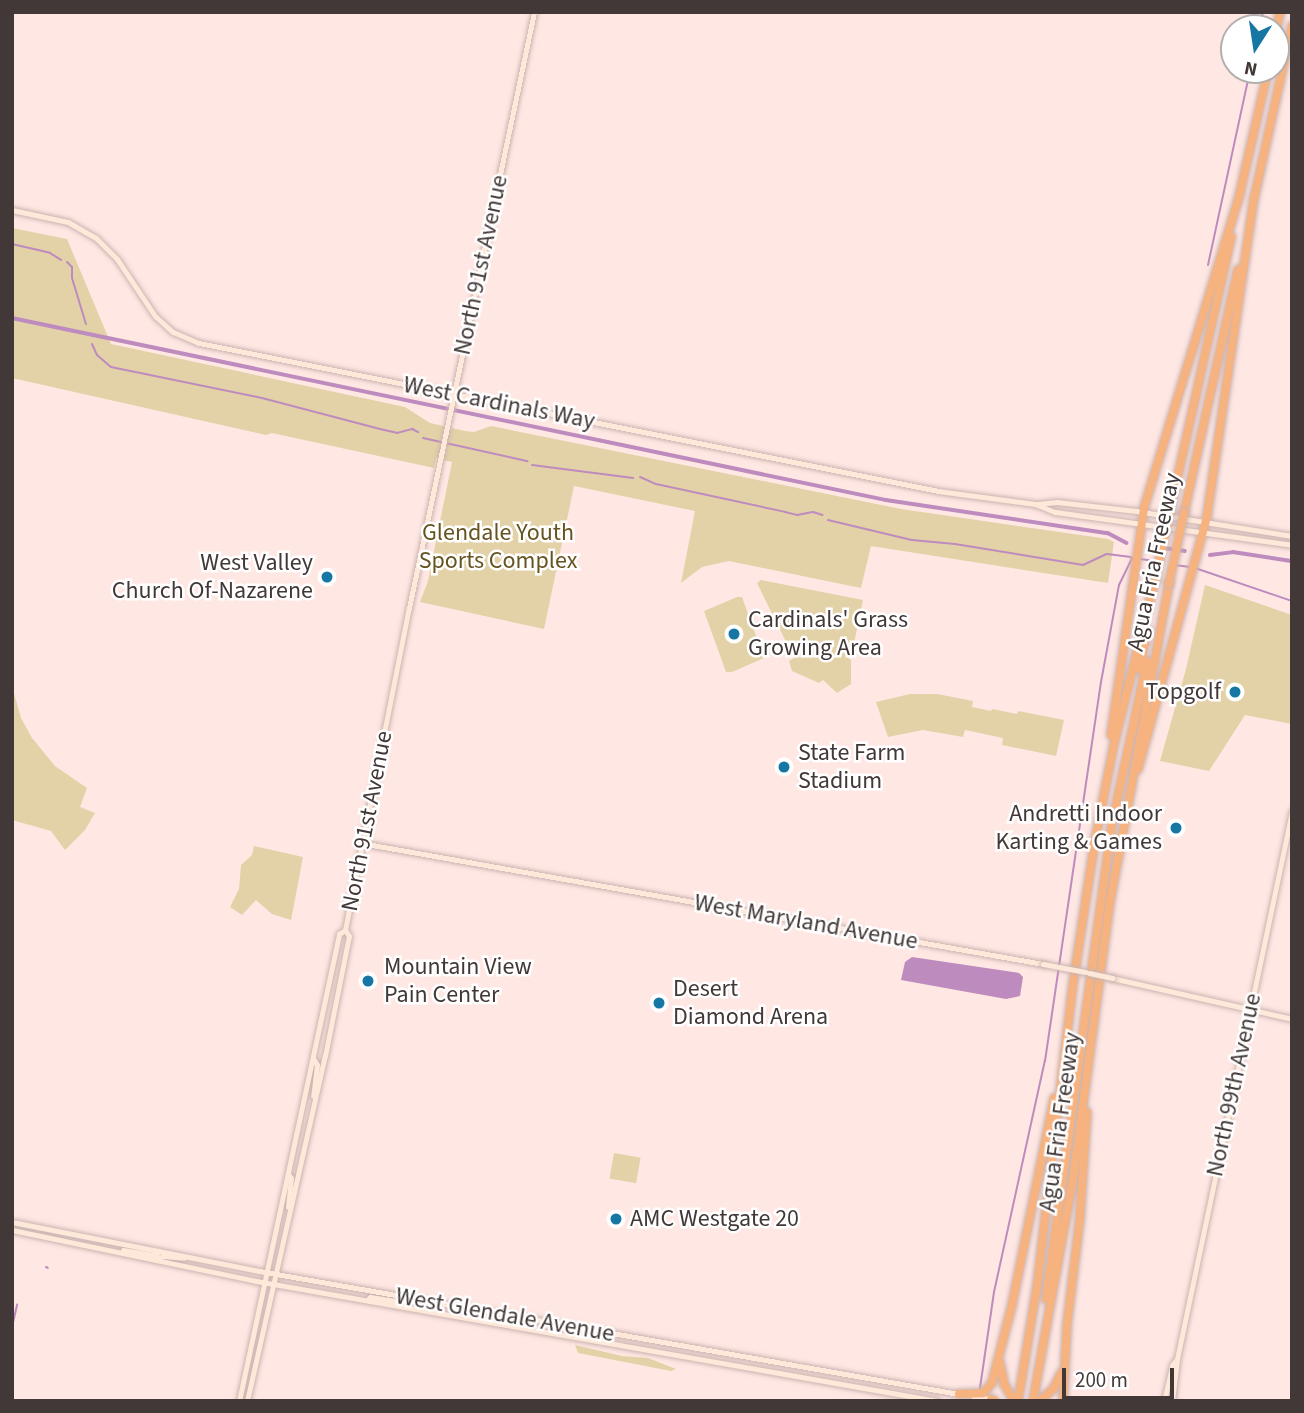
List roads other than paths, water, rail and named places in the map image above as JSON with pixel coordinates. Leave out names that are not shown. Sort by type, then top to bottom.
[{"type":"highway","name":"Agua Fria Freeway","points":[[1036,1399],[1046,1319],[1073,1179],[1105,934],[1162,612],[1292,26]]},
{"type":"highway","name":"Agua Fria Freeway","points":[[1018,1398],[1033,1310],[1065,1047],[1100,814],[1265,84]]},
{"type":"highway","points":[[1100,814],[1141,524],[1240,194]]},
{"type":"highway","points":[[1125,819],[1206,523],[1254,197]]},
{"type":"highway","points":[[1097,913],[1120,764],[1146,640],[1148,610]]},
{"type":"highway","points":[[1046,1319],[1046,1287],[1087,973],[1113,819],[1139,693],[1162,612]]},
{"type":"highway","points":[[960,1394],[979,1395],[989,1389],[999,1360],[1065,1047]]},
{"type":"highway","points":[[1033,1310],[1048,1250],[1076,1059]]},
{"type":"highway","points":[[1063,1401],[1064,1359],[1080,1217],[1090,1085],[1088,1067]]},
{"type":"highway","points":[[1036,1399],[1055,1385],[1064,1359]]},
{"type":"highway","points":[[999,1360],[1004,1384],[1018,1398]]},
{"type":"main road","name":"North 91st Avenue","points":[[247,1401],[349,936],[345,930],[361,843],[534,12]]},
{"type":"main road","name":"West Cardinals Way","points":[[12,210],[68,222],[96,238],[117,258],[155,316],[182,337],[454,395],[938,491],[1035,505],[1055,512],[1141,524],[1202,538],[1292,545]]},
{"type":"main road","name":"West Cardinals Way","points":[[1035,505],[1057,502],[1144,513]]},
{"type":"main road","points":[[1144,513],[1292,536]]},
{"type":"main road","name":"North 99th Avenue","points":[[1172,1401],[1177,1359],[1292,811]]},
{"type":"main road","name":"West Maryland Avenue","points":[[361,843],[1043,964],[1292,1019]]},
{"type":"main road","name":"North 91st Avenue","points":[[239,1401],[339,934],[345,930]]},
{"type":"main road","points":[[313,1058],[317,1065],[314,1102]]},
{"type":"main road","points":[[288,1174],[291,1178],[289,1213]]},
{"type":"main road","name":"West Glendale Avenue","points":[[12,1222],[276,1274],[995,1400]]},
{"type":"main road","name":"West Glendale Avenue","points":[[12,1230],[263,1282],[938,1401]]},
{"type":"main road","points":[[121,1252],[125,1250],[156,1255],[159,1251]]},
{"type":"main road","points":[[156,1260],[163,1256],[192,1258]]},
{"type":"main road","points":[[367,1300],[369,1297],[402,1302],[415,1299]]},
{"type":"main road","name":"North 99th Avenue","points":[[1164,1401],[1172,1365],[1177,1359]]},
{"type":"main road","points":[[242,1388],[250,1390]]},
{"type":"waterway","points":[[1208,265],[1247,84]]},
{"type":"waterway","points":[[12,244],[50,253],[61,260]]},
{"type":"waterway","points":[[67,262],[72,267],[72,278],[86,324]]},
{"type":"waterway","points":[[12,318],[886,500],[1108,533],[1127,543]]},
{"type":"waterway","points":[[92,344],[97,355],[111,367],[262,398],[397,433],[412,429],[418,432]]},
{"type":"waterway","points":[[423,438],[527,461]]},
{"type":"waterway","points":[[532,465],[633,478]]},
{"type":"waterway","points":[[640,477],[656,484],[797,515],[813,512],[823,515]]},
{"type":"waterway","points":[[828,520],[912,540],[955,544],[1083,565],[1107,554],[1131,557]]},
{"type":"waterway","points":[[1150,546],[1185,551]]},
{"type":"waterway","points":[[1210,555],[1233,552],[1292,561]]},
{"type":"waterway","points":[[980,1388],[994,1292],[1045,1061],[1101,682],[1119,585],[1132,558]]},
{"type":"waterway","points":[[1140,559],[1155,561]]},
{"type":"waterway","points":[[1175,565],[1190,567]]},
{"type":"waterway","points":[[1195,568],[1292,601]]},
{"type":"waterway","points":[[12,1327],[17,1305]]},
{"type":"place","name":"West Valley Church Of-Nazarene","points":[[327,577]]},
{"type":"place","name":"Cardinals' Grass Growing Area","points":[[734,634]]},
{"type":"place","name":"Topgolf","points":[[1235,692]]},
{"type":"place","name":"State Farm Stadium","points":[[784,767]]},
{"type":"place","name":"Andretti Indoor Karting & Games","points":[[1176,828]]},
{"type":"place","name":"Mountain View Pain Center","points":[[368,981]]},
{"type":"place","name":"Desert Diamond Arena","points":[[659,1003]]},
{"type":"place","name":"AMC Westgate 20","points":[[616,1219]]},
{"type":"park label","name":"Glendale Youth Sports Complex","points":[[498,547]]}]
